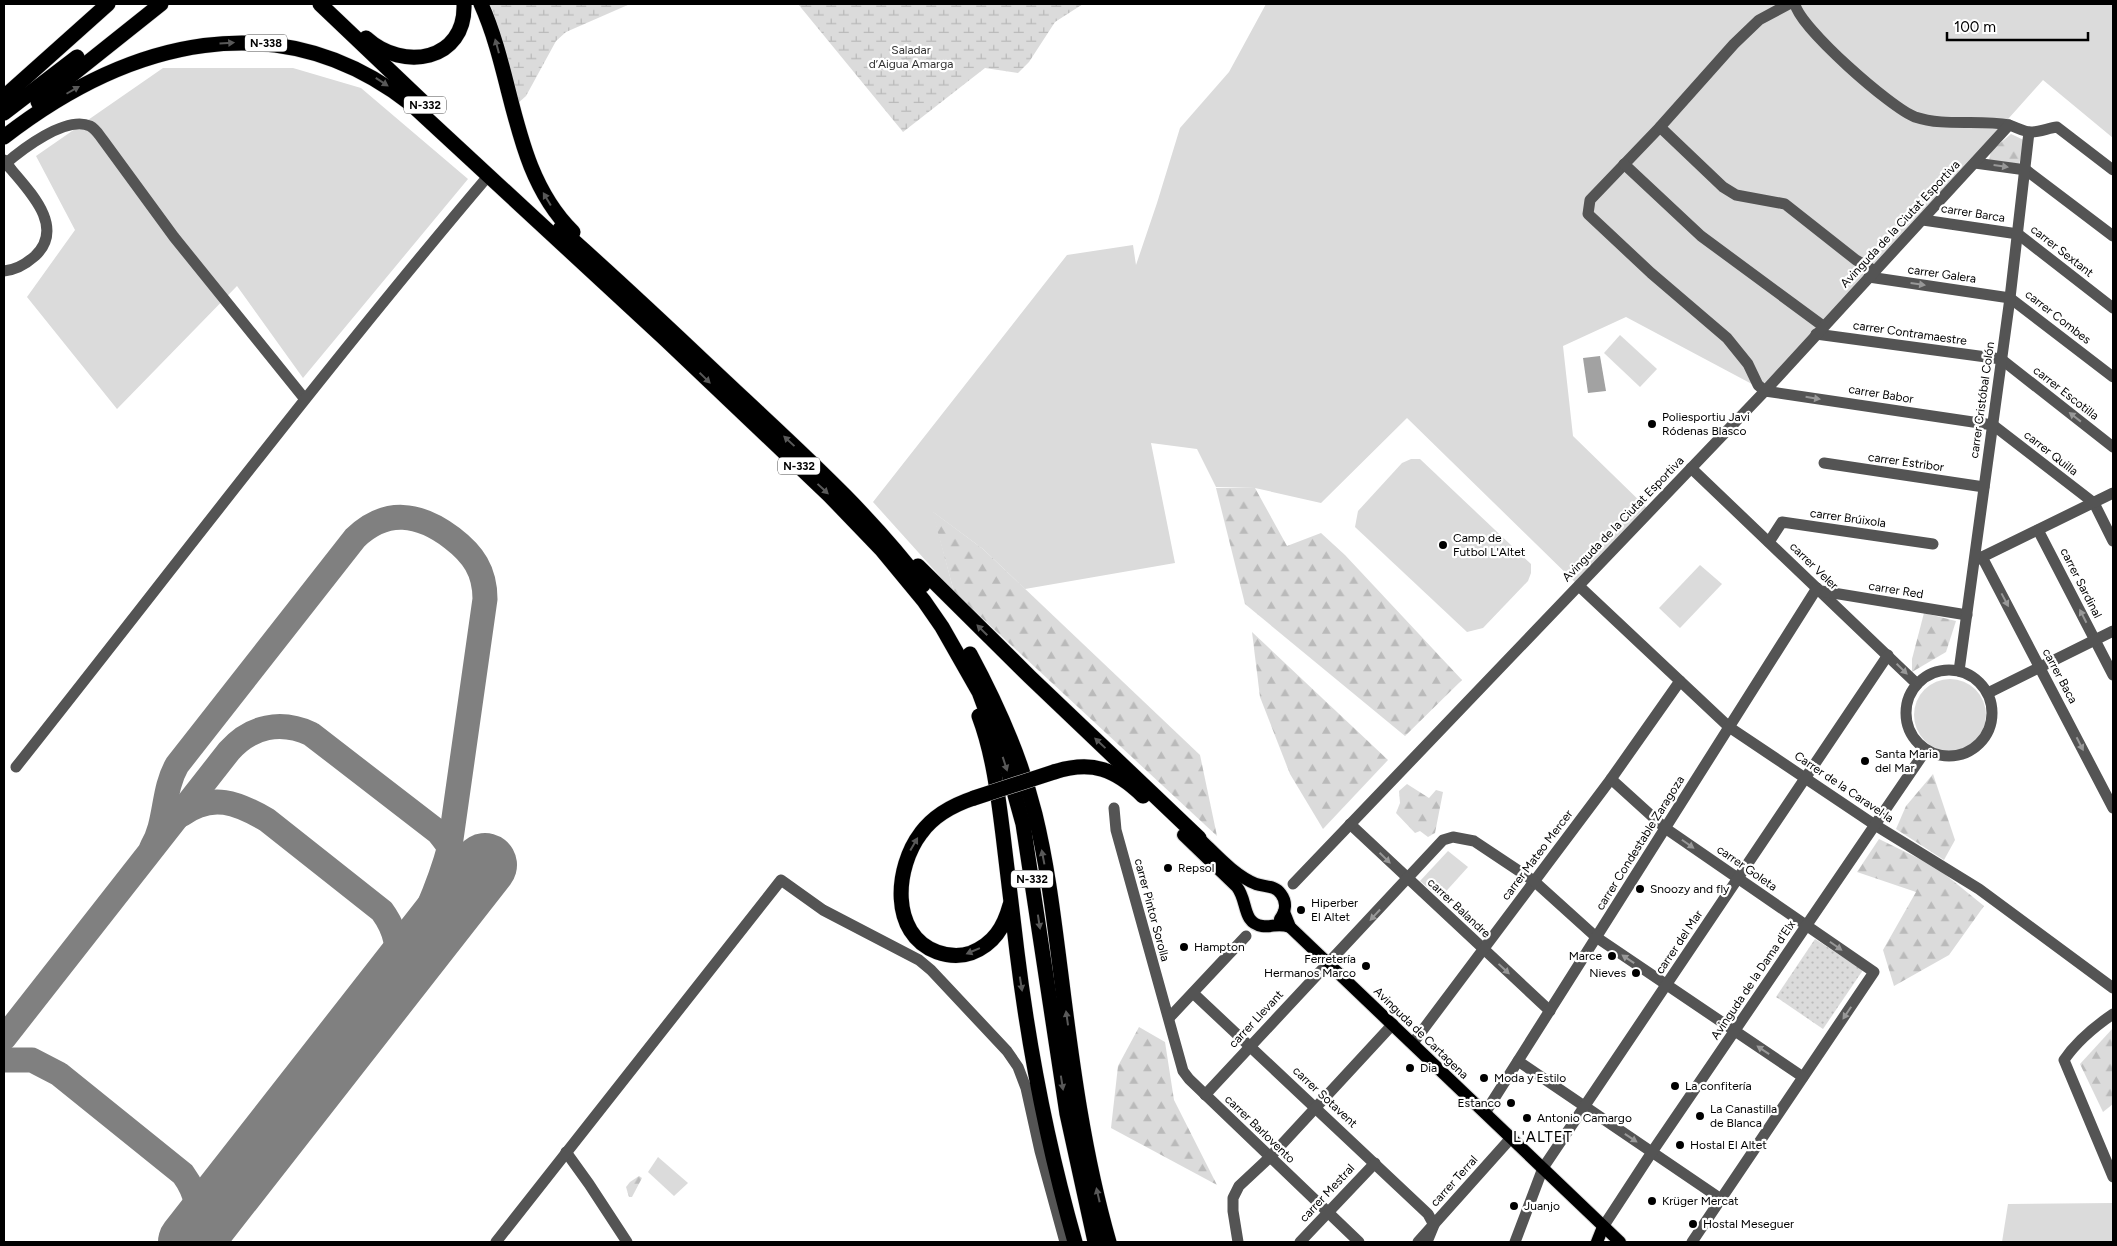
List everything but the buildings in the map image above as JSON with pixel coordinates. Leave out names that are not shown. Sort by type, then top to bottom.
[{"type":"highway","points":[[4,97],[108,4]]},
{"type":"highway","points":[[4,113],[148,4]]},
{"type":"highway","points":[[4,130],[161,4]]},
{"type":"highway","name":"N-332","points":[[320,4],[531,205],[652,312],[811,461],[885,537],[936,602],[967,648],[994,700],[1026,782],[1035,815],[1047,874],[1080,1108],[1109,1242]]},
{"type":"highway","points":[[329,4],[380,49],[403,58],[412,58],[432,55],[452,41],[462,24],[464,4]]},
{"type":"highway","points":[[482,4],[495,38],[529,164],[546,199],[562,221],[612,269],[652,312]]},
{"type":"highway","name":"N-338","points":[[4,137],[53,102],[106,73],[159,54],[203,45],[248,41],[310,50],[371,75],[411,104],[504,189]]},
{"type":"highway","name":"N-332","points":[[504,189],[852,518],[924,601],[959,655],[979,692],[995,734],[1023,824],[1067,1114],[1095,1242]]},
{"type":"highway","name":"N-332","points":[[531,205],[618,296]]},
{"type":"highway","points":[[885,537],[928,575],[1030,678],[1199,838]]},
{"type":"highway","points":[[959,655],[988,745],[999,803],[1034,1065],[1051,1149],[1076,1242]]},
{"type":"highway","points":[[1011,901],[1007,916],[998,934],[984,946],[965,955],[945,954],[930,949],[919,940],[905,917],[902,908],[902,880],[913,845],[934,819],[958,803],[1070,767],[1081,766],[1110,772],[1135,789],[1183,835]]},
{"type":"main road","points":[[1183,835],[1234,883],[1240,891],[1245,902],[1248,918],[1252,922],[1290,926],[1281,894],[1269,887],[1250,881],[1234,871],[1199,838]]},
{"type":"main road","points":[[1245,902],[1252,891],[1269,887]]},
{"type":"main road","points":[[1268,925],[1285,907]]},
{"type":"main road","name":"Avinguda de Cartagena","points":[[1290,926],[1620,1242]]},
{"type":"main road","points":[[1597,1242],[1604,1226]]},
{"type":"street","points":[[1764,391],[1758,385],[1748,364],[1727,338],[1651,273],[1588,214],[1590,200],[1660,127],[1734,44],[1758,20],[1789,4]]},
{"type":"street","points":[[1795,4],[1804,20],[1824,43],[1879,92],[1906,113],[1932,120],[2003,125],[2029,132],[2057,126],[2113,170]]},
{"type":"street","points":[[4,271],[29,262],[45,242],[48,229],[40,207],[6,165],[32,143],[58,129],[83,124],[91,127],[103,140],[174,237],[304,398]]},
{"type":"street","name":"Avinguda de la Ciutat Esportiva","points":[[1293,884],[1560,602],[1579,586],[1764,391],[1975,163],[2003,125]]},
{"type":"street","points":[[1660,127],[1723,187],[1736,194],[1785,204],[1872,274]]},
{"type":"street","name":"carrer Cristóbal Colón","points":[[1960,671],[1967,615],[1978,559],[1984,487],[2010,298],[2029,132]]},
{"type":"street","points":[[1975,163],[2026,170],[2113,236]]},
{"type":"street","points":[[1624,164],[1702,236],[1820,330]]},
{"type":"street","points":[[16,767],[304,398],[406,272],[488,175]]},
{"type":"street","name":"carrer Barca","points":[[1923,220],[2018,234]]},
{"type":"street","name":"carrer Sextant","points":[[2018,234],[2113,308]]},
{"type":"street","name":"carrer Galera","points":[[1872,274],[2010,298]]},
{"type":"street","name":"carrer Combes","points":[[2010,298],[2113,377]]},
{"type":"street","name":"carrer Contramaestre","points":[[1820,330],[2001,359]]},
{"type":"street","name":"carrer Escotilla","points":[[2001,359],[2113,447]]},
{"type":"street","name":"carrer Babor","points":[[1764,391],[1992,425]]},
{"type":"street","name":"carrer Quilla","points":[[1992,425],[2094,503]]},
{"type":"street","name":"carrer Estribor","points":[[1824,464],[1984,487]]},
{"type":"street","name":"carrer Veler","points":[[1691,468],[1917,684]]},
{"type":"street","points":[[1978,559],[2113,493]]},
{"type":"street","points":[[2094,503],[2113,541]]},
{"type":"street","name":"carrer Brúixola","points":[[1769,542],[1782,522],[1933,544]]},
{"type":"street","name":"carrer Sardinal","points":[[2038,530],[2113,675]]},
{"type":"street","name":"carrer Baca","points":[[1978,559],[2040,668],[2113,808]]},
{"type":"street","name":"Carrer de la Caravel·la","points":[[1579,586],[1729,727],[1875,825],[1979,889],[2113,988]]},
{"type":"street","name":"carrer Red","points":[[1819,590],[1967,615]]},
{"type":"street","name":"carrer Condestable Zaragoza","points":[[1485,1113],[1729,727],[1819,590]]},
{"type":"street","points":[[1988,693],[2113,631]]},
{"type":"street","name":"carrer del Mar","points":[[1515,1242],[1543,1168],[1888,655]]},
{"type":"street","points":[[1960,671],[1976,679],[1988,693],[1992,706],[1992,719],[1988,732],[1981,743],[1970,751],[1958,756],[1945,756],[1926,750],[1916,741],[1907,722],[1907,702],[1917,684],[1937,672],[1960,671]]},
{"type":"street","name":"carrer Mateo Mercer","points":[[1413,1043],[1611,779],[1680,681]]},
{"type":"street","name":"Avinguda de la Dama d'Elx","points":[[1604,1226],[1652,1152],[1926,750]]},
{"type":"street","name":"carrer Goleta","points":[[1611,779],[1666,828],[1874,972],[1803,1078]]},
{"type":"street","name":"carrer Pintor Sorolla","points":[[1114,808],[1116,830],[1169,1018]]},
{"type":"street","name":"carrer Balandre","points":[[1350,824],[1550,1011]]},
{"type":"street","name":"carrer Llevant","points":[[1204,1095],[1408,880],[1443,840],[1453,837],[1474,841],[1534,881]]},
{"type":"street","points":[[496,1242],[781,880],[823,910],[920,960],[1014,1060],[1026,1088],[1040,1151],[1065,1242]]},
{"type":"street","points":[[1534,881],[1596,937],[1803,1078],[1692,1242]]},
{"type":"street","points":[[1269,887],[1280,889],[1293,884]]},
{"type":"street","points":[[1285,907],[1293,884]]},
{"type":"street","points":[[1246,936],[1249,923],[1248,918]]},
{"type":"street","points":[[1169,1018],[1246,936],[1268,925]]},
{"type":"street","points":[[1162,994],[1174,1001],[1190,997]]},
{"type":"street","name":"carrer Sotavent","points":[[1190,997],[1250,1046],[1316,1107],[1428,1214],[1434,1224]]},
{"type":"street","points":[[2113,1014],[2096,1025],[2072,1048],[2064,1060],[2113,1177]]},
{"type":"street","name":"carrer Barlovento","points":[[1169,1018],[1183,1071],[1189,1080],[1359,1242]]},
{"type":"street","points":[[1238,1242],[1232,1211],[1233,1198],[1240,1186],[1270,1157],[1393,1024]]},
{"type":"street","points":[[1518,1061],[1721,1199]]},
{"type":"street","name":"carrer Terral","points":[[1418,1242],[1511,1138]]},
{"type":"street","points":[[566,1152],[574,1161],[627,1242]]},
{"type":"street","name":"carrer Mestral","points":[[1300,1242],[1375,1163]]},
{"type":"street","points":[[1427,1242],[1434,1224]]},
{"type":"green space","points":[[489,4],[630,4],[566,32],[556,41],[526,96],[516,105],[493,11]]},
{"type":"green space","name":"Saladar d’Aigua Amarga","points":[[798,4],[1083,4],[1055,22],[1029,62],[1018,73],[985,68],[903,132]]},
{"type":"green space","points":[[1266,4],[2113,4],[2113,138],[2043,80],[1765,391],[1626,317],[1563,346],[1573,436],[1650,511],[1579,586],[1407,418],[1321,503],[1255,488],[1216,487],[1197,449],[1151,443],[1175,563],[1025,589],[983,549],[933,512],[954,592],[873,502],[1067,255],[1133,245],[1136,265],[1180,128],[1229,72]]},
{"type":"green space","points":[[163,68],[293,68],[361,88],[468,179],[303,378],[237,286],[117,409],[27,297],[75,230],[36,156]]},
{"type":"green space","points":[[2011,134],[2026,141],[2019,164],[1989,161],[1991,151]]},
{"type":"green space","points":[[1620,335],[1657,369],[1640,387],[1604,353]]},
{"type":"green space","name":"Camp de Futbol L'Altet","points":[[1411,459],[1420,459],[1531,564],[1531,573],[1528,581],[1483,628],[1467,632],[1355,527],[1358,511],[1402,463]]},
{"type":"green space","points":[[1216,488],[1255,488],[1287,546],[1321,533],[1345,555],[1462,680],[1405,736],[1245,604]]},
{"type":"green space","points":[[932,511],[983,549],[1200,755],[1217,836],[954,592]]},
{"type":"green space","points":[[1700,565],[1722,584],[1680,628],[1659,608]]},
{"type":"green space","points":[[1924,613],[1956,621],[1946,652],[1912,672],[1912,659]]},
{"type":"green space","points":[[1252,632],[1388,760],[1323,829],[1290,774],[1260,697]]},
{"type":"green space","points":[[1950,679],[1970,685],[1980,695],[1986,715],[1980,735],[1970,745],[1950,751],[1930,745],[1920,735],[1914,715],[1920,695],[1930,685]]},
{"type":"green space","points":[[1933,774],[1955,840],[1944,860],[1896,829],[1906,806]]},
{"type":"green space","points":[[1407,784],[1429,798],[1436,790],[1443,792],[1435,833],[1428,837],[1420,831],[1415,833],[1396,813],[1400,803],[1399,791]]},
{"type":"green space","points":[[1879,839],[1936,867],[1984,906],[1949,955],[1894,986],[1883,950],[1916,892],[1857,872]]},
{"type":"green space","points":[[1448,851],[1468,867],[1440,898],[1420,881]]},
{"type":"green space","points":[[1815,939],[1863,970],[1823,1029],[1776,997]]},
{"type":"green space","points":[[1139,1027],[1165,1042],[1174,1100],[1217,1185],[1111,1128],[1118,1066]]},
{"type":"green space","points":[[2113,1028],[2113,1104],[2103,1112],[2080,1064]]},
{"type":"green space","points":[[658,1157],[688,1183],[674,1196],[648,1172]]},
{"type":"green space","points":[[639,1176],[642,1178],[632,1197],[629,1197],[626,1187]]},
{"type":"green space","points":[[2113,1203],[2113,1242],[2002,1242],[2008,1204]]},
{"type":"shaded area","points":[[1600,356],[1606,391],[1588,393],[1583,358]]},
{"type":"taxiway","points":[[152,847],[157,837],[169,785],[177,765],[355,538],[367,528],[391,518],[415,519],[440,530],[452,538],[472,557],[483,580],[485,599],[450,846],[432,899],[392,984]]},
{"type":"taxiway","points":[[4,1038],[229,751],[247,736],[267,728],[289,727],[311,734],[438,832],[453,852],[460,880],[458,890],[447,914]]},
{"type":"taxiway","points":[[181,815],[203,804],[225,802],[246,809],[267,820],[382,911],[391,925],[396,940],[395,972]]},
{"type":"taxiway","points":[[4,1060],[32,1060],[59,1074],[183,1174],[192,1190],[197,1205],[197,1221],[193,1239]]},
{"type":"runway","points":[[190,1242],[485,865]]},
{"type":"place","name":"Poliesportiu Javi Ródenas Blasco","points":[[1652,424]]},
{"type":"place","name":"Camp de Futbol L'Altet","points":[[1443,545]]},
{"type":"place","name":"Santa Maria del Mar","points":[[1865,761]]},
{"type":"place","name":"Repsol","points":[[1168,868]]},
{"type":"place","name":"Snoozy and fly","points":[[1640,889]]},
{"type":"place","name":"Hiperber El Altet","points":[[1301,910]]},
{"type":"place","name":"Hampton","points":[[1184,947]]},
{"type":"place","name":"Marce","points":[[1612,956]]},
{"type":"place","name":"Ferretería Hermanos Marco","points":[[1366,966]]},
{"type":"place","name":"Nieves","points":[[1636,973]]},
{"type":"place","name":"Dia","points":[[1410,1068]]},
{"type":"place","name":"Moda y Estilo","points":[[1484,1078]]},
{"type":"place","name":"La confitería","points":[[1675,1086]]},
{"type":"place","name":"Estanco","points":[[1511,1103]]},
{"type":"place","name":"La Canastilla de Blanca","points":[[1700,1116]]},
{"type":"place","name":"Antonio Camargo","points":[[1527,1118]]},
{"type":"place","name":"Hostal El Altet","points":[[1680,1145]]},
{"type":"place","name":"Krüger Mercat","points":[[1652,1201]]},
{"type":"place","name":"Juanjo","points":[[1514,1206]]},
{"type":"place","name":"Hostal Meseguer","points":[[1693,1224]]},
{"type":"district","name":"L'ALTET","points":[[1543,1137]]}]
